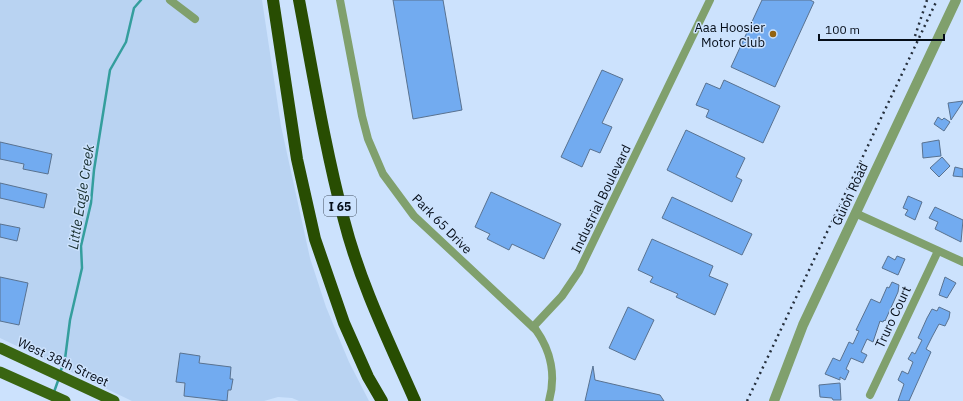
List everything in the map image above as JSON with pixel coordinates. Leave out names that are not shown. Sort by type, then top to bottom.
[{"type":"highway","name":"I 65","points":[[273,0],[297,160],[315,239],[340,312],[368,377],[382,401]]},
{"type":"highway","name":"I 65","points":[[299,0],[329,156],[344,221],[366,287],[415,401]]},
{"type":"main road","name":"West 38th Street","points":[[0,348],[114,401]]},
{"type":"main road","points":[[0,372],[65,401]]},
{"type":"street","points":[[170,0],[196,20]]},
{"type":"street","name":"Park 65 Drive","points":[[340,0],[362,116],[368,139],[384,174],[414,216],[533,327]]},
{"type":"street","name":"Industrial Boulevard","points":[[533,327],[562,296],[581,267],[710,0]]},
{"type":"street","name":"Guion Road","points":[[774,401],[803,325],[956,0]]},
{"type":"street","points":[[855,213],[963,262]]},
{"type":"street","name":"Truro Court","points":[[870,394],[938,251]]},
{"type":"street","points":[[533,327],[544,343],[551,362],[552,382],[549,401]]},
{"type":"shaded area","points":[[0,0],[262,0],[281,126],[310,258],[326,307],[349,362],[369,401],[299,401],[292,398],[278,397],[264,401],[132,401],[0,338]]},
{"type":"building","points":[[393,0],[443,0],[462,110],[413,119]]},
{"type":"building","name":"Aaa Hoosier Motor Club","points":[[762,0],[810,0],[814,2],[775,87],[731,67]]},
{"type":"building","points":[[602,70],[623,79],[602,123],[612,127],[600,153],[590,149],[582,167],[561,157]]},
{"type":"building","points":[[724,80],[780,106],[763,143],[706,117],[709,110],[696,105],[706,83],[720,89]]},
{"type":"building","points":[[963,102],[951,120],[948,103]]},
{"type":"building","points":[[938,117],[942,120],[944,118],[950,122],[944,131],[934,124]]},
{"type":"building","points":[[686,130],[745,158],[736,177],[742,180],[732,202],[667,170]]},
{"type":"building","points":[[939,140],[941,156],[923,158],[922,143]]},
{"type":"building","points":[[0,142],[52,154],[48,174],[23,169],[24,164],[0,159]]},
{"type":"building","points":[[942,157],[950,166],[939,177],[930,168]]},
{"type":"building","points":[[955,167],[963,169],[963,177],[953,176]]},
{"type":"building","points":[[0,183],[47,194],[44,208],[0,198]]},
{"type":"building","points":[[491,192],[561,224],[544,259],[512,244],[509,250],[487,239],[490,234],[475,227]]},
{"type":"building","points":[[908,196],[922,202],[915,220],[905,215],[908,210],[903,208]]},
{"type":"building","points":[[672,197],[752,234],[742,255],[662,218]]},
{"type":"building","points":[[935,207],[963,220],[961,242],[935,229],[938,222],[929,218]]},
{"type":"building","points":[[0,224],[20,228],[17,241],[0,237]]},
{"type":"building","points":[[652,239],[713,266],[709,276],[728,284],[715,315],[676,297],[678,294],[650,282],[653,277],[638,270]]},
{"type":"building","points":[[888,256],[895,260],[897,256],[905,259],[898,275],[882,268]]},
{"type":"building","points":[[0,277],[28,283],[19,325],[0,321]]},
{"type":"building","points":[[945,277],[956,283],[947,298],[939,295]]},
{"type":"building","points":[[892,282],[899,285],[898,292],[885,321],[880,321],[873,342],[867,339],[861,352],[867,355],[863,363],[851,358],[846,369],[849,371],[845,380],[840,377],[840,380],[825,374],[833,358],[840,361],[849,342],[853,344],[859,331],[856,330],[871,299],[880,303],[887,287],[889,288]]},
{"type":"building","points":[[628,307],[654,320],[635,360],[609,348]]},
{"type":"building","points":[[939,307],[950,312],[949,318],[945,326],[939,324],[926,349],[931,352],[909,401],[898,401],[904,384],[898,380],[902,371],[908,374],[913,362],[908,359],[912,352],[915,354],[922,340],[918,338],[932,309],[937,311]]},
{"type":"building","points":[[180,353],[200,356],[199,363],[231,367],[230,379],[233,379],[231,390],[228,390],[227,401],[184,396],[185,383],[176,382]]},
{"type":"building","points":[[593,366],[595,380],[660,395],[664,401],[585,401]]},
{"type":"building","points":[[840,383],[841,400],[820,397],[819,385]]},
{"type":"waterway","name":"Little Eagle Creek","points":[[60,373],[65,359],[70,320],[82,268],[81,246],[91,203],[94,170],[110,70],[126,42],[134,8],[141,0]]},
{"type":"waterway","name":"Little Eagle Creek","points":[[54,392],[59,378]]},
{"type":"railway","points":[[915,36],[927,0]]},
{"type":"railway","points":[[747,401],[937,0]]},
{"type":"place","name":"Aaa Hoosier Motor Club","points":[[773,34]]}]
